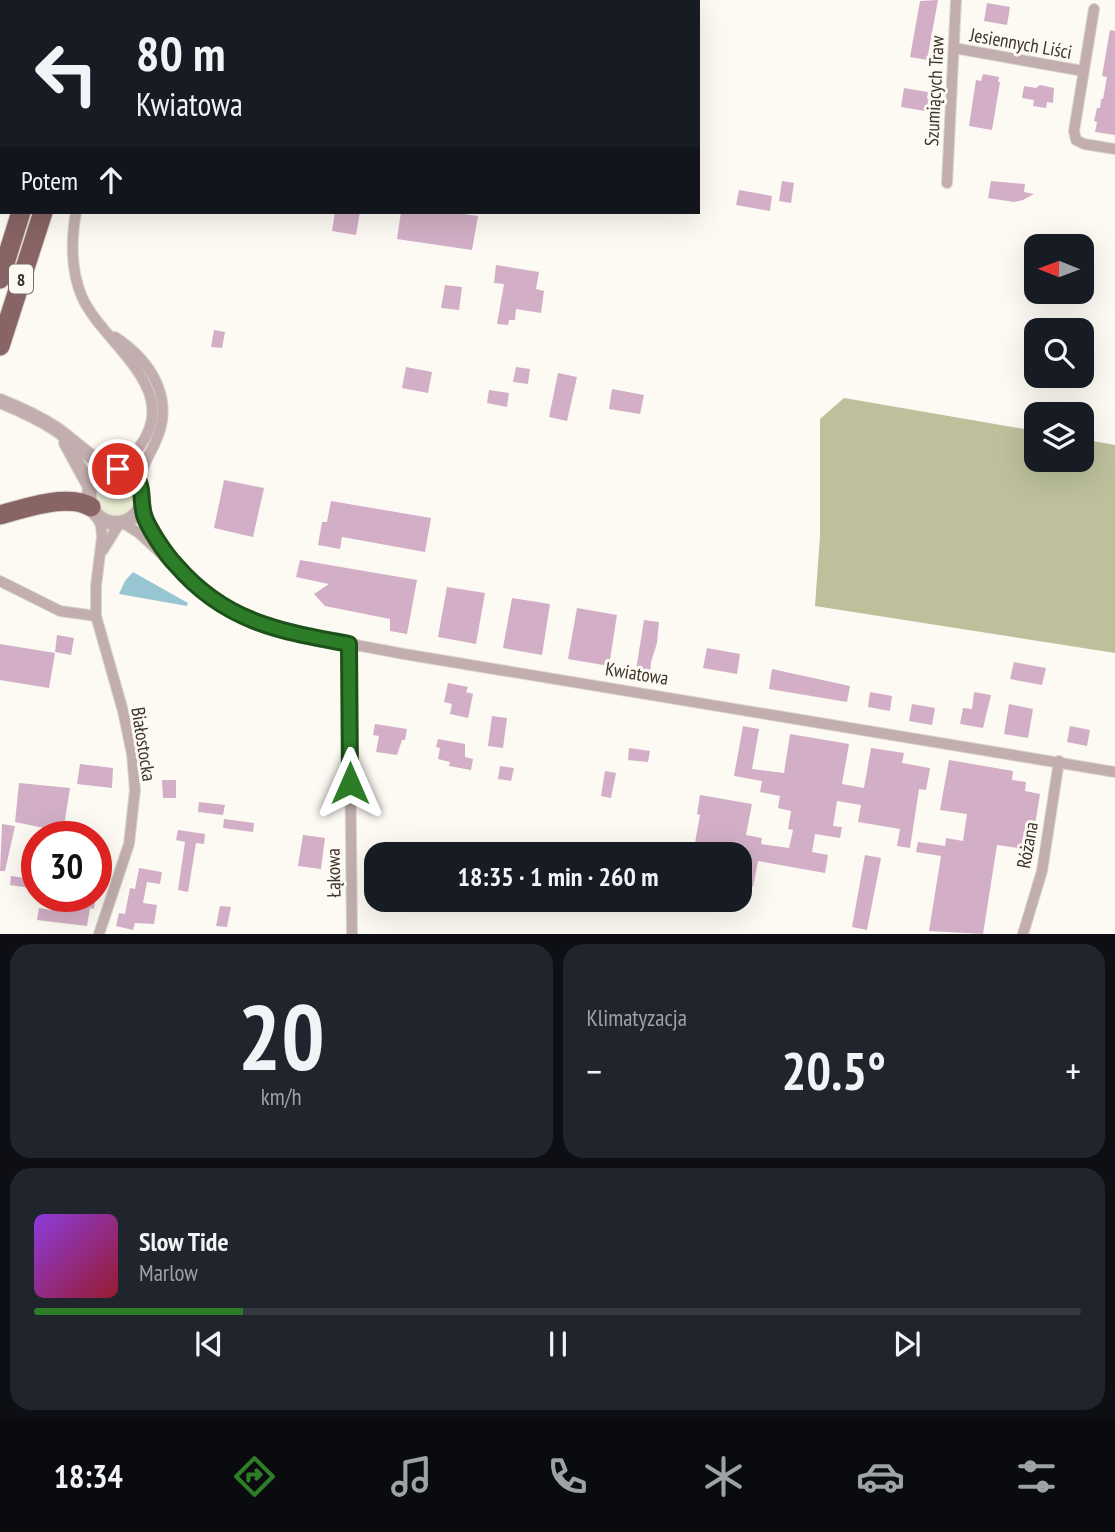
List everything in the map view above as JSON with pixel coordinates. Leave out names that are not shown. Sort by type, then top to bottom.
[{"type":"highway","name":"8","points":[[0,279],[20,214]]},
{"type":"highway","name":"8","points":[[0,346],[42,214]]},
{"type":"highway","points":[[0,515],[30,506],[71,501],[84,503],[93,511]]},
{"type":"street","name":"Szumiących Traw","points":[[947,183],[956,0]]},
{"type":"street","name":"Jesiennych Liści","points":[[1094,9],[1074,131],[1076,140],[1084,144],[1115,149]]},
{"type":"street","name":"Jesiennych Liści","points":[[954,48],[1083,71]]},
{"type":"street","points":[[76,214],[73,237],[76,281],[87,306],[104,330],[145,381],[152,405],[149,431],[128,462],[98,475],[90,487],[89,499],[93,511],[106,522],[121,523],[135,516],[143,503],[142,470],[162,425],[162,395],[157,379],[147,365],[129,347],[104,330]]},
{"type":"street","points":[[0,401],[58,430],[91,458],[114,469],[131,473],[142,489]]},
{"type":"street","points":[[58,430],[90,487]]},
{"type":"street","name":"Kwiatowa","points":[[142,489],[145,518],[174,563]]},
{"type":"street","name":"Białostocka","points":[[93,511],[101,525],[102,537],[96,586],[96,616],[132,754],[135,790],[130,844],[99,933]]},
{"type":"street","name":"Kwiatowa","points":[[121,523],[139,533],[210,596],[251,621],[281,631],[1115,772]]},
{"type":"street","name":"Białostocka","points":[[99,558],[111,534],[121,523]]},
{"type":"street","points":[[0,581],[60,611],[96,616]]},
{"type":"street","name":"Łąkowa","points":[[349,644],[352,933]]},
{"type":"street","name":"Różana","points":[[1023,933],[1042,870],[1059,761]]},
{"type":"green space","points":[[844,398],[1024,429],[1024,472],[1094,472],[1094,441],[1115,445],[1115,653],[815,606],[820,536],[820,419]]},
{"type":"green space","points":[[116,476],[130,482],[136,496],[130,510],[116,516],[102,510],[96,496],[102,482]]},
{"type":"water","points":[[133,572],[188,603],[187,606],[119,594]]},
{"type":"building","points":[[938,0],[927,60],[910,57],[920,1]]},
{"type":"building","points":[[987,3],[1010,7],[1007,25],[984,21]]},
{"type":"building","points":[[1110,30],[1115,31],[1115,135],[1095,132],[1097,122],[1094,121],[1097,108],[1100,108],[1103,99],[1107,77],[1102,76]]},
{"type":"building","points":[[983,74],[999,77],[1000,82],[992,130],[969,126],[976,80],[981,81]]},
{"type":"building","points":[[1040,85],[1054,88],[1053,103],[1047,102],[1046,108],[1033,106],[1034,100],[1022,98],[1024,86],[1036,88]]},
{"type":"building","points":[[904,88],[928,92],[927,98],[931,102],[925,111],[901,107]]},
{"type":"building","points":[[782,181],[794,183],[791,203],[779,201]]},
{"type":"building","points":[[991,181],[1025,184],[1024,192],[1034,194],[1014,202],[988,198]]},
{"type":"building","points":[[739,190],[772,196],[770,211],[736,205]]},
{"type":"building","points":[[335,214],[360,214],[356,235],[332,231]]},
{"type":"building","points":[[401,214],[478,216],[472,250],[397,239]]},
{"type":"building","points":[[496,265],[539,272],[536,289],[544,291],[541,313],[516,309],[515,320],[509,320],[508,325],[497,324],[504,284],[494,283]]},
{"type":"building","points":[[445,285],[462,287],[459,310],[441,308]]},
{"type":"building","points":[[214,330],[225,332],[222,348],[211,347]]},
{"type":"building","points":[[406,367],[432,372],[428,393],[402,388]]},
{"type":"building","points":[[516,367],[530,369],[528,384],[513,382]]},
{"type":"building","points":[[558,373],[577,377],[567,421],[549,417]]},
{"type":"building","points":[[612,389],[644,395],[640,414],[609,409]]},
{"type":"building","points":[[489,390],[509,393],[507,407],[487,403]]},
{"type":"building","points":[[224,480],[264,488],[253,537],[214,528]]},
{"type":"building","points":[[331,501],[431,518],[425,552],[342,537],[340,549],[318,545],[322,522],[327,522]]},
{"type":"building","points":[[300,560],[417,580],[407,634],[390,631],[390,619],[325,606],[314,594],[329,584],[296,577]]},
{"type":"building","points":[[447,587],[485,593],[476,644],[438,637]]},
{"type":"building","points":[[512,598],[550,604],[542,655],[503,648]]},
{"type":"building","points":[[577,608],[617,615],[609,666],[568,659]]},
{"type":"building","points":[[644,620],[659,622],[650,673],[636,670]]},
{"type":"building","points":[[57,635],[74,638],[71,655],[55,652]]},
{"type":"building","points":[[0,644],[55,653],[49,688],[0,680]]},
{"type":"building","points":[[707,648],[740,654],[737,674],[703,668]]},
{"type":"building","points":[[1014,662],[1046,668],[1042,685],[1010,679]]},
{"type":"building","points":[[772,669],[850,686],[847,702],[769,689]]},
{"type":"building","points":[[448,683],[468,687],[466,692],[473,694],[468,718],[450,714],[452,704],[444,702]]},
{"type":"building","points":[[870,692],[892,696],[890,711],[868,707]]},
{"type":"building","points":[[974,692],[991,695],[983,728],[960,724],[963,708],[972,709]]},
{"type":"building","points":[[912,704],[935,708],[932,725],[909,721]]},
{"type":"building","points":[[1009,704],[1033,709],[1028,738],[1004,734]]},
{"type":"building","points":[[492,716],[507,718],[503,748],[488,746]]},
{"type":"building","points":[[375,724],[407,729],[397,755],[376,752],[379,736],[373,735]]},
{"type":"building","points":[[743,726],[759,729],[752,769],[784,773],[790,734],[849,744],[842,784],[864,788],[871,748],[904,753],[902,763],[930,768],[926,790],[919,789],[910,848],[897,846],[900,829],[858,822],[861,805],[837,801],[833,826],[842,827],[840,838],[815,834],[812,852],[828,855],[825,873],[758,861],[753,887],[752,842],[695,842],[700,795],[752,804],[746,835],[762,838],[761,844],[789,848],[793,830],[788,829],[791,811],[778,808],[780,796],[760,792],[762,781],[734,776]]},
{"type":"building","points":[[1070,726],[1090,730],[1087,746],[1067,742]]},
{"type":"building","points":[[438,739],[465,744],[465,757],[473,759],[471,770],[449,766],[450,762],[438,759]]},
{"type":"building","points":[[629,748],[650,751],[648,762],[628,760]]},
{"type":"building","points":[[949,760],[1013,771],[1012,780],[1026,782],[1025,791],[1040,794],[1031,850],[997,845],[983,934],[929,931],[941,856],[916,852],[918,842],[945,846],[946,838],[963,841],[967,814],[940,810]]},
{"type":"building","points":[[80,764],[113,768],[112,788],[77,784]]},
{"type":"building","points":[[500,766],[514,768],[511,781],[498,779]]},
{"type":"building","points":[[605,771],[616,773],[611,798],[601,796]]},
{"type":"building","points":[[162,780],[176,780],[176,798],[163,798]]},
{"type":"building","points":[[19,783],[70,788],[65,821],[15,822]]},
{"type":"building","points":[[199,802],[225,805],[223,815],[198,812]]},
{"type":"building","points":[[224,819],[254,823],[253,832],[223,828]]},
{"type":"building","points":[[2,824],[15,826],[5,871],[0,871]]},
{"type":"building","points":[[178,830],[205,834],[204,844],[196,843],[188,892],[178,890],[185,842],[176,840]]},
{"type":"building","points":[[303,835],[325,838],[321,869],[298,866]]},
{"type":"building","points":[[865,855],[881,858],[867,930],[852,927]]},
{"type":"building","points":[[139,868],[162,872],[160,884],[147,882],[143,903],[157,905],[154,924],[135,923],[133,930],[116,926],[119,913],[125,914],[130,888],[135,889]]},
{"type":"building","points":[[11,876],[21,877],[21,887],[10,885]]},
{"type":"building","points":[[220,906],[231,907],[227,927],[216,926]]},
{"type":"building","points":[[38,912],[89,912],[87,926],[37,920]]},
{"type":"route","points":[[118,469],[136,477],[143,489],[145,518],[174,563],[210,596],[229,610],[266,627],[349,644],[350,783]]}]
